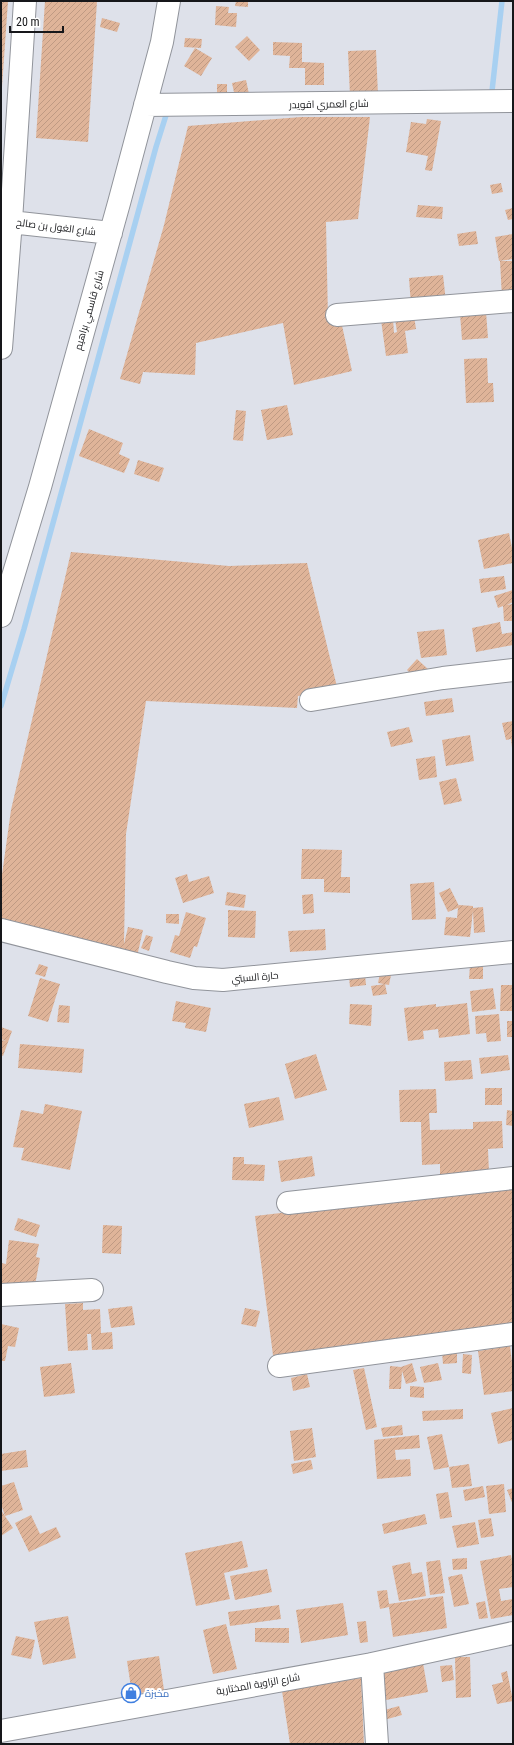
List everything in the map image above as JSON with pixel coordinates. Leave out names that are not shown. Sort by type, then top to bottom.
[{"type":"street","points":[[1,348],[6,221],[25,1]]},
{"type":"street","name":"شارع قاسمي براهيم","points":[[1,613],[40,487],[111,233],[162,42],[169,1]]},
{"type":"street","name":"شارع العمري اقويدر","points":[[145,105],[496,102],[513,100]]},
{"type":"street","name":"شارع الغول بن صالح","points":[[6,221],[111,233]]},
{"type":"street","points":[[337,315],[513,301]]},
{"type":"street","points":[[311,700],[443,678],[513,670]]},
{"type":"street","name":"حارة السبتي","points":[[1,930],[174,974],[194,978],[223,980],[513,952]]},
{"type":"street","points":[[288,1203],[513,1178]]},
{"type":"street","points":[[1,1294],[92,1290]]},
{"type":"street","points":[[279,1366],[513,1334]]},
{"type":"street","name":"شارع الزاوية المختارية","points":[[1,1731],[372,1664],[513,1632]]},
{"type":"street","points":[[372,1664],[377,1744]]},
{"type":"building","points":[[1,1],[8,1],[2,87],[1,87]]},
{"type":"building","points":[[45,1],[97,1],[88,142],[36,138]]},
{"type":"building","points":[[236,1],[248,1],[248,7],[235,6]]},
{"type":"building","points":[[216,6],[229,7],[228,13],[237,13],[236,27],[215,25]]},
{"type":"building","points":[[102,18],[120,23],[117,32],[100,27]]},
{"type":"building","points":[[247,36],[260,50],[249,61],[235,47]]},
{"type":"building","points":[[185,38],[202,39],[201,48],[184,47]]},
{"type":"building","points":[[273,42],[302,43],[302,62],[324,63],[324,85],[305,85],[305,68],[289,68],[290,56],[273,55]]},
{"type":"building","points":[[195,48],[212,58],[201,76],[184,66]]},
{"type":"building","points":[[376,50],[378,95],[350,96],[348,51]]},
{"type":"building","points":[[246,80],[249,94],[235,97],[232,83]]},
{"type":"building","points":[[217,84],[227,84],[227,96],[217,95]]},
{"type":"building","points":[[301,117],[370,117],[358,219],[326,222],[328,319],[341,321],[352,371],[294,385],[283,323],[196,343],[195,375],[143,372],[140,384],[120,379],[164,225],[188,126]]},
{"type":"building","points":[[427,119],[441,121],[432,171],[425,170],[428,156],[406,152],[411,122],[426,124]]},
{"type":"building","points":[[501,183],[503,192],[492,194],[490,185]]},
{"type":"building","points":[[418,205],[443,207],[442,219],[416,217]]},
{"type":"building","points":[[513,208],[513,219],[508,220],[505,210]]},
{"type":"building","points":[[476,231],[478,244],[459,246],[457,234]]},
{"type":"building","points":[[513,234],[513,259],[499,261],[495,237]]},
{"type":"building","points":[[500,261],[513,261],[513,298],[502,298]]},
{"type":"building","points":[[443,275],[446,302],[411,305],[409,278]]},
{"type":"building","points":[[486,312],[488,338],[462,340],[460,314]]},
{"type":"building","points":[[414,316],[416,329],[405,331],[408,353],[386,356],[381,320],[393,319],[394,333],[397,332],[395,319]]},
{"type":"building","points":[[487,358],[488,383],[493,383],[494,402],[466,403],[464,359]]},
{"type":"building","points":[[287,405],[293,435],[267,440],[261,410]]},
{"type":"building","points":[[236,410],[246,411],[243,441],[233,440]]},
{"type":"building","points":[[89,429],[123,443],[119,454],[130,459],[124,473],[79,456]]},
{"type":"building","points":[[138,460],[164,468],[159,482],[134,474]]},
{"type":"building","points":[[509,533],[513,553],[513,563],[484,569],[478,540]]},
{"type":"building","points":[[71,552],[229,566],[307,563],[338,691],[298,696],[297,708],[146,701],[126,834],[124,944],[128,927],[143,930],[136,961],[1,924],[1,882],[11,810]]},
{"type":"building","points":[[504,576],[506,589],[481,593],[479,579]]},
{"type":"building","points":[[513,590],[513,602],[507,605],[513,604],[513,621],[504,621],[503,606],[498,608],[494,596]]},
{"type":"building","points":[[500,622],[502,634],[513,632],[513,645],[476,652],[472,628]]},
{"type":"building","points":[[444,629],[447,655],[421,658],[417,632]]},
{"type":"building","points":[[417,659],[429,670],[419,682],[407,670]]},
{"type":"building","points":[[452,698],[454,712],[426,716],[424,702]]},
{"type":"building","points":[[513,721],[512,748],[511,739],[506,740],[502,723]]},
{"type":"building","points":[[409,727],[413,742],[391,747],[387,732]]},
{"type":"building","points":[[470,735],[474,761],[446,766],[442,740]]},
{"type":"building","points":[[435,756],[437,777],[419,780],[416,759]]},
{"type":"building","points":[[456,778],[462,801],[444,805],[439,782]]},
{"type":"building","points":[[302,849],[342,850],[341,877],[350,877],[350,893],[324,892],[324,879],[301,879]]},
{"type":"building","points":[[187,874],[189,882],[209,876],[214,893],[183,903],[175,878]]},
{"type":"building","points":[[434,882],[436,919],[412,920],[410,884]]},
{"type":"building","points":[[450,888],[459,906],[473,906],[473,908],[483,907],[485,932],[474,933],[473,911],[470,937],[444,935],[446,917],[457,918],[458,908],[448,912],[439,893]]},
{"type":"building","points":[[227,892],[246,895],[244,908],[225,905]]},
{"type":"building","points":[[313,894],[314,913],[303,914],[302,895]]},
{"type":"building","points":[[228,910],[256,911],[255,938],[228,937]]},
{"type":"building","points":[[186,912],[206,918],[197,947],[194,946],[190,958],[170,952],[175,935],[179,936]]},
{"type":"building","points":[[166,914],[179,914],[179,924],[166,923]]},
{"type":"building","points":[[325,929],[326,950],[290,952],[288,931]]},
{"type":"building","points":[[146,935],[153,937],[149,951],[141,948]]},
{"type":"building","points":[[39,964],[48,967],[45,977],[35,974]]},
{"type":"building","points":[[470,965],[483,965],[483,979],[469,979]]},
{"type":"building","points":[[380,973],[391,975],[389,985],[378,983]]},
{"type":"building","points":[[365,975],[366,985],[350,987],[349,977]]},
{"type":"building","points":[[40,978],[60,984],[48,1022],[28,1016]]},
{"type":"building","points":[[385,984],[387,994],[373,996],[371,986]]},
{"type":"building","points":[[501,985],[513,985],[513,1011],[500,1011]]},
{"type":"building","points":[[493,988],[496,1009],[472,1012],[470,991]]},
{"type":"building","points":[[176,1001],[211,1008],[206,1032],[185,1028],[186,1023],[172,1021]]},
{"type":"building","points":[[467,1003],[470,1034],[439,1038],[438,1029],[423,1031],[424,1039],[408,1041],[404,1008],[436,1004],[436,1007]]},
{"type":"building","points":[[350,1004],[372,1005],[371,1026],[349,1024]]},
{"type":"building","points":[[59,1005],[70,1006],[69,1023],[57,1022]]},
{"type":"building","points":[[499,1014],[501,1041],[487,1042],[486,1033],[476,1034],[475,1016]]},
{"type":"building","points":[[507,1021],[513,1021],[513,1037],[507,1037]]},
{"type":"building","points":[[1,1027],[12,1031],[3,1056],[1,1055],[1,1040],[6,1041],[1,1039]]},
{"type":"building","points":[[20,1044],[84,1049],[82,1073],[18,1068]]},
{"type":"building","points":[[316,1054],[327,1090],[295,1099],[285,1064]]},
{"type":"building","points":[[508,1055],[510,1070],[481,1074],[479,1058]]},
{"type":"building","points":[[471,1060],[473,1079],[445,1081],[444,1062]]},
{"type":"building","points":[[485,1088],[502,1088],[502,1105],[485,1105]]},
{"type":"building","points":[[436,1089],[437,1113],[429,1113],[430,1130],[473,1129],[473,1122],[502,1121],[503,1148],[488,1149],[489,1173],[440,1175],[440,1164],[422,1165],[421,1122],[400,1122],[399,1090]]},
{"type":"building","points":[[279,1097],[284,1120],[249,1128],[244,1104]]},
{"type":"building","points":[[45,1104],[82,1111],[70,1170],[21,1160],[24,1148],[13,1147],[21,1110],[43,1114]]},
{"type":"building","points":[[507,1110],[513,1111],[513,1126],[506,1125]]},
{"type":"building","points":[[312,1156],[315,1176],[281,1182],[278,1161]]},
{"type":"building","points":[[233,1157],[244,1157],[244,1164],[265,1165],[264,1181],[232,1180]]},
{"type":"building","points":[[513,1186],[513,1332],[274,1363],[255,1216]]},
{"type":"building","points":[[18,1218],[40,1225],[36,1237],[14,1230]]},
{"type":"building","points":[[103,1225],[122,1226],[121,1254],[102,1253]]},
{"type":"building","points":[[9,1240],[39,1244],[36,1257],[40,1258],[34,1291],[1,1292],[1,1263],[6,1264]]},
{"type":"building","points":[[83,1303],[83,1310],[100,1309],[101,1333],[112,1332],[113,1349],[92,1350],[91,1334],[87,1334],[88,1350],[68,1351],[65,1304]]},
{"type":"building","points":[[132,1306],[135,1325],[111,1328],[108,1309]]},
{"type":"building","points":[[245,1308],[260,1311],[256,1327],[241,1324]]},
{"type":"building","points":[[1,1324],[19,1328],[15,1347],[8,1346],[5,1361],[1,1361]]},
{"type":"building","points":[[510,1346],[513,1371],[513,1391],[484,1395],[478,1351]]},
{"type":"building","points":[[457,1351],[457,1363],[443,1364],[442,1352]]},
{"type":"building","points":[[463,1354],[472,1355],[471,1374],[462,1373]]},
{"type":"building","points":[[71,1363],[75,1393],[44,1397],[40,1367]]},
{"type":"building","points":[[412,1363],[417,1381],[406,1384],[402,1371],[401,1389],[389,1389],[390,1366],[401,1367]]},
{"type":"building","points":[[438,1363],[442,1380],[424,1383],[420,1367]]},
{"type":"building","points":[[364,1368],[377,1427],[366,1430],[353,1370]]},
{"type":"building","points":[[307,1374],[310,1387],[293,1391],[291,1378]]},
{"type":"building","points":[[410,1386],[424,1387],[424,1398],[410,1397]]},
{"type":"building","points":[[513,1408],[513,1440],[498,1444],[491,1413]]},
{"type":"building","points":[[463,1409],[463,1419],[423,1421],[422,1411]]},
{"type":"building","points":[[402,1425],[403,1435],[383,1437],[381,1428]]},
{"type":"building","points":[[312,1428],[316,1457],[294,1461],[290,1431]]},
{"type":"building","points":[[442,1434],[449,1467],[434,1470],[427,1437]]},
{"type":"building","points":[[419,1435],[420,1448],[395,1450],[396,1460],[410,1459],[411,1476],[377,1479],[374,1440]]},
{"type":"building","points":[[26,1450],[28,1467],[1,1471],[1,1454]]},
{"type":"building","points":[[311,1460],[313,1469],[293,1474],[291,1464]]},
{"type":"building","points":[[469,1464],[472,1486],[452,1488],[449,1467]]},
{"type":"building","points":[[14,1482],[23,1510],[5,1516],[1,1504],[1,1486]]},
{"type":"building","points":[[504,1484],[506,1512],[489,1514],[486,1486]]},
{"type":"building","points":[[483,1486],[485,1497],[465,1501],[463,1490]]},
{"type":"building","points":[[513,1488],[513,1505],[507,1490]]},
{"type":"building","points":[[448,1492],[452,1517],[440,1519],[436,1494]]},
{"type":"building","points":[[1,1510],[13,1528],[1,1536]]},
{"type":"building","points":[[425,1514],[427,1524],[384,1534],[382,1524]]},
{"type":"building","points":[[31,1515],[40,1534],[56,1527],[61,1537],[29,1552],[15,1523]]},
{"type":"building","points":[[491,1518],[494,1536],[481,1538],[478,1520]]},
{"type":"building","points":[[475,1522],[479,1544],[457,1548],[452,1526]]},
{"type":"building","points":[[242,1541],[248,1567],[224,1573],[230,1599],[196,1606],[185,1553]]},
{"type":"building","points":[[511,1555],[513,1587],[499,1589],[501,1601],[513,1599],[513,1615],[491,1619],[480,1561]]},
{"type":"building","points":[[467,1558],[467,1569],[453,1570],[452,1559]]},
{"type":"building","points":[[440,1560],[445,1593],[430,1595],[426,1562]]},
{"type":"building","points":[[410,1562],[412,1574],[422,1572],[426,1596],[399,1601],[392,1566]]},
{"type":"building","points":[[267,1569],[272,1592],[235,1600],[230,1576]]},
{"type":"building","points":[[462,1574],[469,1604],[454,1607],[448,1577]]},
{"type":"building","points":[[387,1590],[389,1604],[443,1596],[447,1628],[393,1637],[389,1607],[380,1609],[377,1591]]},
{"type":"building","points":[[485,1601],[488,1618],[479,1619],[476,1603]]},
{"type":"building","points":[[343,1603],[348,1635],[301,1643],[296,1610]]},
{"type":"building","points":[[279,1605],[281,1619],[230,1626],[228,1612]]},
{"type":"building","points":[[68,1616],[76,1658],[43,1665],[34,1622]]},
{"type":"building","points":[[366,1621],[368,1642],[360,1643],[357,1622]]},
{"type":"building","points":[[226,1624],[237,1669],[213,1674],[203,1630]]},
{"type":"building","points":[[255,1628],[289,1628],[289,1643],[255,1642]]},
{"type":"building","points":[[16,1636],[35,1640],[31,1659],[11,1655]]},
{"type":"building","points":[[159,1656],[164,1690],[132,1694],[127,1661]]},
{"type":"building","points":[[455,1657],[470,1657],[471,1697],[456,1698]]},
{"type":"building","points":[[423,1663],[428,1692],[386,1700],[383,1686],[374,1672]]},
{"type":"building","points":[[452,1665],[454,1680],[442,1682],[440,1666]]},
{"type":"building","points":[[507,1671],[513,1701],[497,1704],[492,1685],[503,1682],[501,1673]]},
{"type":"building","points":[[361,1678],[364,1744],[290,1744],[282,1691]]},
{"type":"building","points":[[399,1706],[402,1715],[384,1720],[381,1711]]},
{"type":"waterway","points":[[492,91],[502,1]]},
{"type":"waterway","points":[[1,706],[24,629],[156,147],[168,109]]},
{"type":"place","name":"مخبزة","points":[[131,1693]]}]
